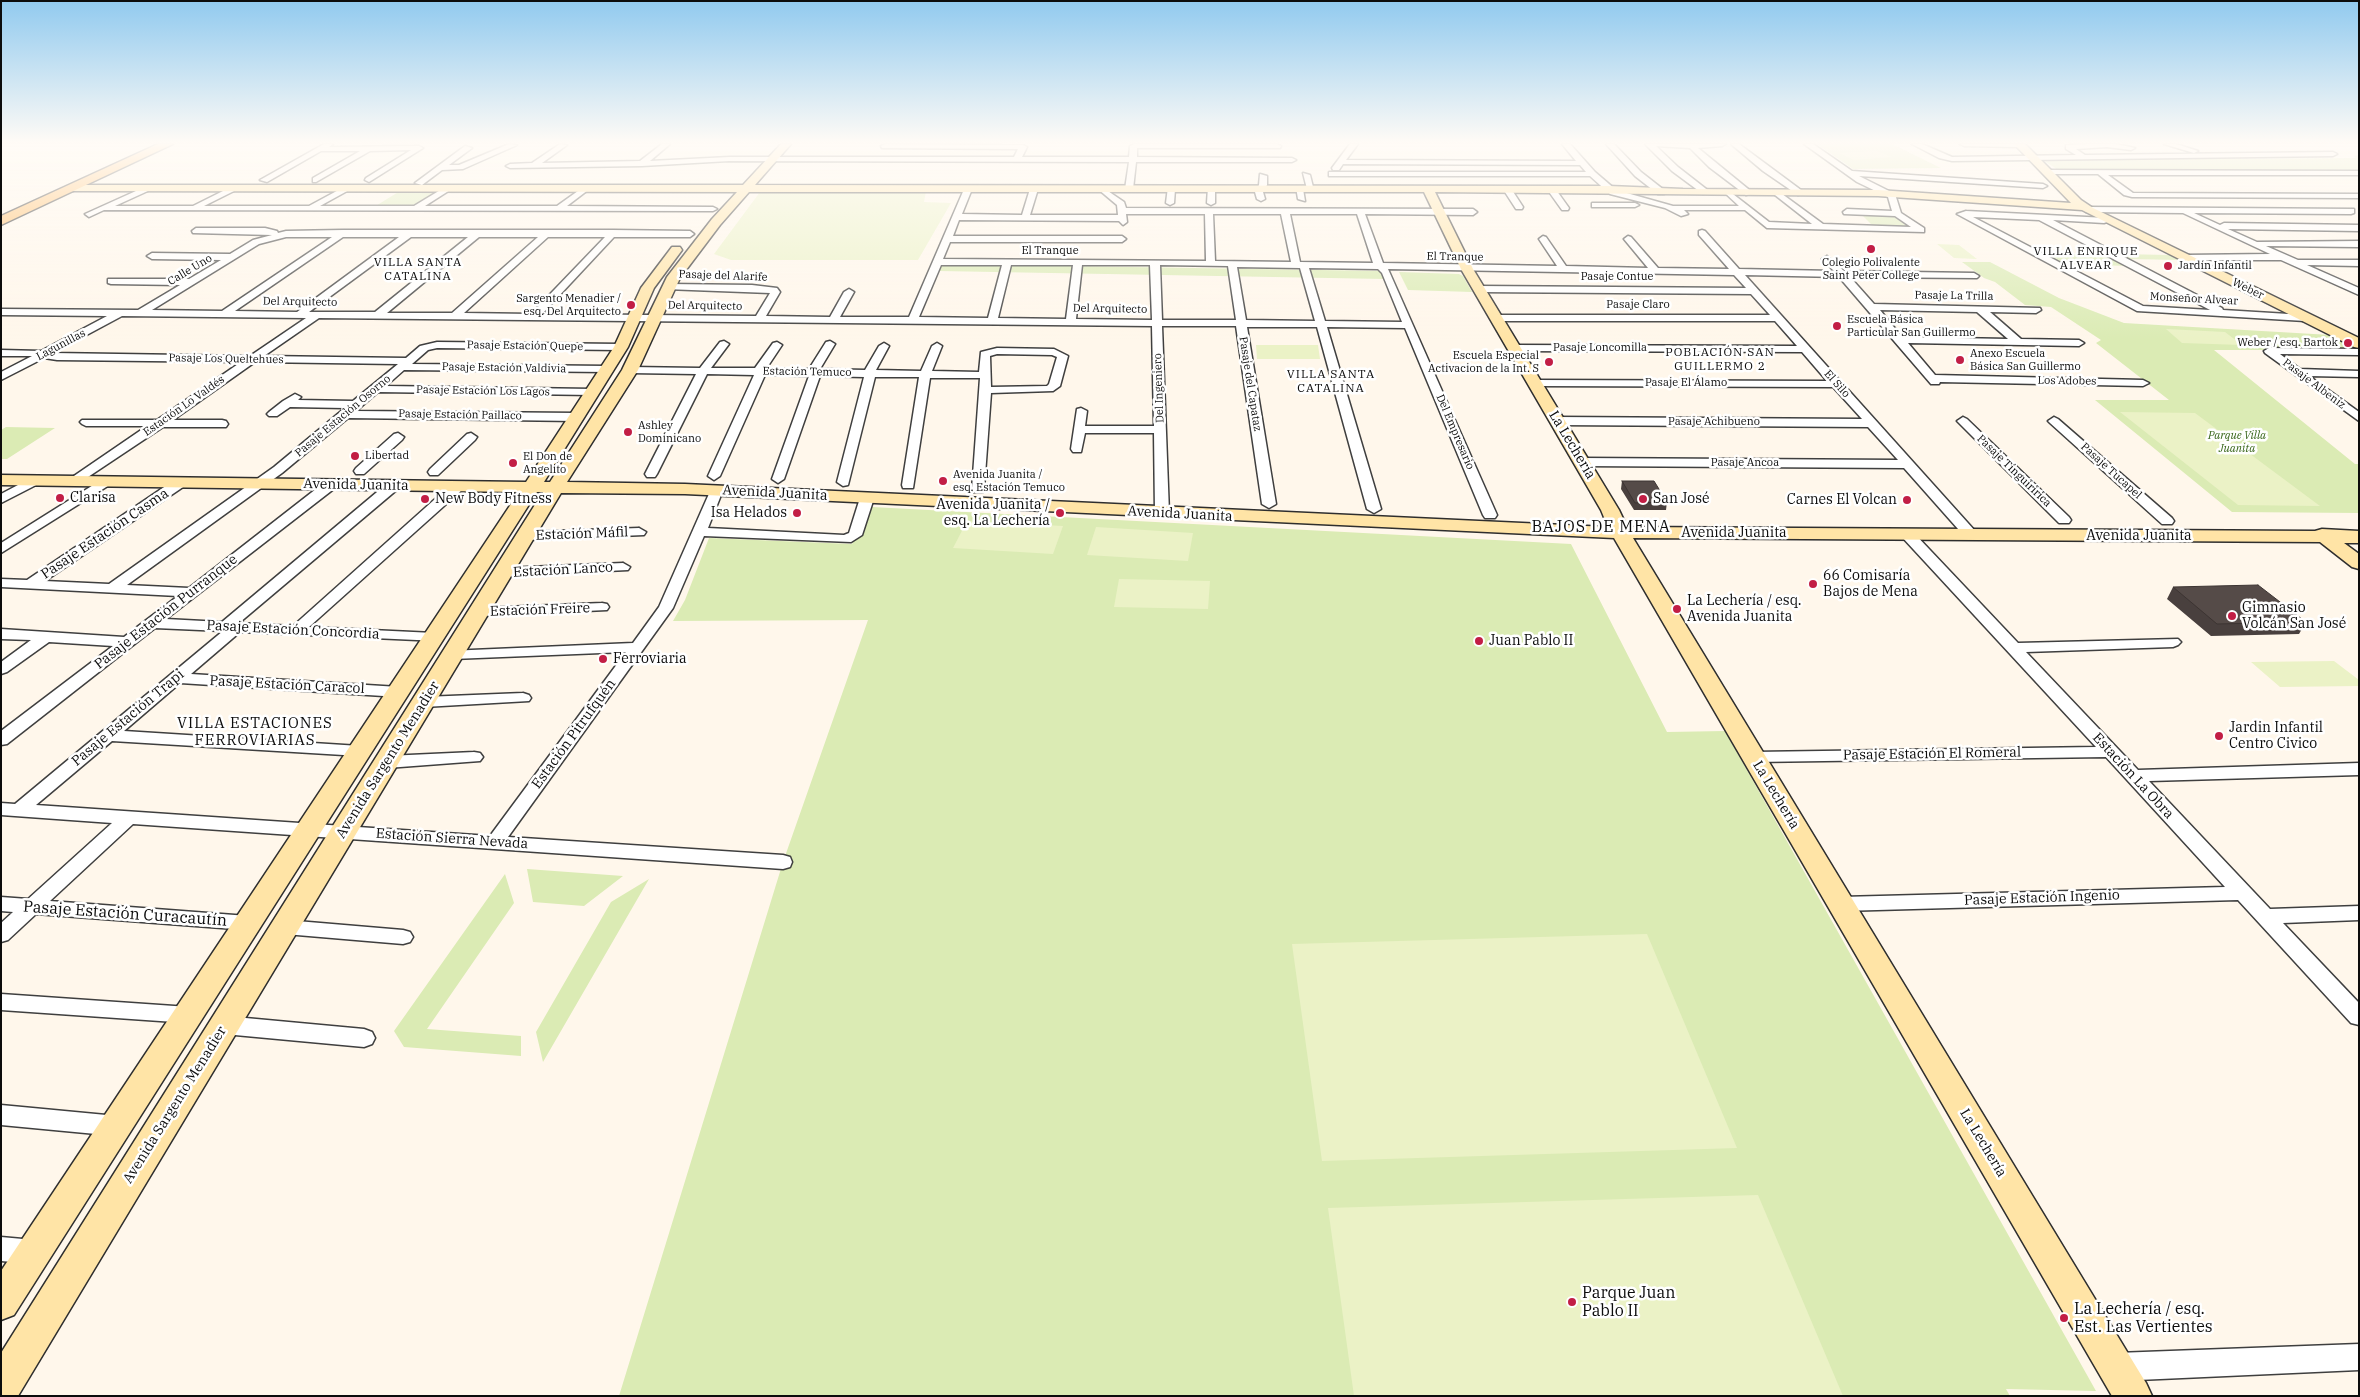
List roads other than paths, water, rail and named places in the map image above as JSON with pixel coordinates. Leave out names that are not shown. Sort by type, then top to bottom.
[{"type":"main road","points":[[1,221],[27,209]]},
{"type":"street","points":[[89,214],[99,209]]},
{"type":"street","points":[[292,218],[307,209]]},
{"type":"street","name":"Avenida Sargento Menadier","points":[[1,1388],[525,536],[547,481],[577,417],[621,347],[653,281],[690,234],[714,209]]},
{"type":"street","name":"Avenida Sargento Menadier","points":[[1,1303],[434,638],[630,370],[668,287],[724,209]]},
{"type":"street","points":[[913,320],[959,209]]},
{"type":"street","points":[[1025,218],[1028,209]]},
{"type":"street","points":[[1121,209],[1123,215],[1121,260],[1125,262]]},
{"type":"street","points":[[956,217],[1025,218],[1123,215],[1186,209]]},
{"type":"street","points":[[1210,209],[1211,265]]},
{"type":"street","points":[[1243,209],[1285,212],[1474,212]]},
{"type":"street","name":"La Lechería","points":[[1438,209],[1467,269],[2133,1396]]},
{"type":"street","points":[[1676,209],[1684,214]]},
{"type":"street","points":[[1748,209],[1767,225],[1921,230],[1897,214],[1847,212]]},
{"type":"street","points":[[1798,209],[1821,227]]},
{"type":"street","points":[[1896,209],[1897,214]]},
{"type":"street","name":"Weber","points":[[2088,209],[2359,344]]},
{"type":"street","points":[[2125,209],[2355,213]]},
{"type":"street","points":[[2183,211],[2356,288]]},
{"type":"street","points":[[1285,212],[1374,509]]},
{"type":"street","name":"Del Empresario","points":[[1360,212],[1378,264],[1386,272],[1490,515]]},
{"type":"street","name":"Monseñor Alvear","points":[[2040,217],[1961,214],[2141,309],[2305,318]]},
{"type":"street","points":[[2040,217],[2109,221]]},
{"type":"street","points":[[2040,217],[2224,313]]},
{"type":"street","points":[[2217,226],[2359,228]]},
{"type":"street","points":[[196,231],[265,231],[278,235],[342,233],[690,234]]},
{"type":"street","points":[[224,314],[342,233]]},
{"type":"street","points":[[300,314],[410,233]]},
{"type":"street","points":[[378,315],[478,233]]},
{"type":"street","points":[[455,316],[546,233]]},
{"type":"street","points":[[534,317],[613,233]]},
{"type":"street","name":"El Silo","points":[[1702,234],[1738,272],[1971,535]]},
{"type":"street","name":"Calle Uno","points":[[140,313],[256,242],[278,235]]},
{"type":"street","points":[[946,239],[1122,246]]},
{"type":"street","points":[[1544,239],[1564,270]]},
{"type":"street","points":[[1628,239],[1656,271]]},
{"type":"street","points":[[2254,243],[2359,244]]},
{"type":"street","points":[[152,256],[233,257]]},
{"type":"street","points":[[2185,258],[2284,257]]},
{"type":"street","points":[[1826,259],[1843,274],[1900,340],[2079,343]]},
{"type":"street","name":"El Tranque","points":[[936,262],[1125,262],[1382,268],[1974,276]]},
{"type":"street","points":[[992,321],[1007,262]]},
{"type":"street","points":[[2295,262],[2359,264]]},
{"type":"street","points":[[1071,322],[1078,263]]},
{"type":"street","name":"Del Ingeniero","points":[[1155,264],[1162,505]]},
{"type":"street","name":"Pasaje del Capataz","points":[[1232,265],[1269,504]]},
{"type":"street","points":[[111,281],[192,282]]},
{"type":"street","name":"Pasaje del Alarife","points":[[668,287],[774,290],[775,292],[759,319]]},
{"type":"street","name":"Pasaje Contue","points":[[1479,289],[1754,290]]},
{"type":"street","points":[[834,320],[849,292]]},
{"type":"street","name":"Pasaje La Trilla","points":[[1872,307],[2036,310]]},
{"type":"street","points":[[1980,309],[2018,342]]},
{"type":"street","name":"Del Arquitecto","points":[[1,312],[1409,325]]},
{"type":"street","name":"Lagunillas","points":[[1,377],[120,313]]},
{"type":"street","name":"Estación Lo Valdés","points":[[76,481],[317,315]]},
{"type":"street","name":"Pasaje Claro","points":[[1496,318],[1779,318]]},
{"type":"street","name":"Los Adobes","points":[[1900,340],[1933,380],[2143,383]]},
{"type":"street","points":[[651,474],[704,371],[724,344]]},
{"type":"street","points":[[778,479],[815,372],[830,344]]},
{"type":"street","name":"Estación Pitrufquén","points":[[495,842],[666,608],[700,532],[715,483],[760,372],[777,345]]},
{"type":"street","name":"Pasaje Estación Quepe","points":[[428,346],[621,347]]},
{"type":"street","name":"Pasaje Estación Osorno","points":[[110,588],[278,470],[373,389],[428,346]]},
{"type":"street","points":[[843,482],[871,373],[884,346]]},
{"type":"street","points":[[908,485],[925,374],[936,346]]},
{"type":"street","name":"Pasaje Loncomilla","points":[[1514,348],[1806,349]]},
{"type":"street","name":"Pasaje Albeniz","points":[[2359,352],[2269,351],[2359,418]]},
{"type":"street","points":[[978,489],[986,390],[986,378],[984,375],[985,356],[990,352],[1054,352],[1064,357],[1052,388],[1042,390],[986,390]]},
{"type":"street","name":"Pasaje Los Queltehues","points":[[1,353],[58,357],[252,359],[404,364]]},
{"type":"street","name":"Pasaje Estación Valdivia","points":[[404,364],[608,369]]},
{"type":"street","name":"Estación Temuco","points":[[630,370],[984,375]]},
{"type":"street","points":[[2297,372],[2359,374]]},
{"type":"street","name":"Pasaje El Álamo","points":[[1534,383],[1837,384]]},
{"type":"street","name":"Pasaje Estación Los Lagos","points":[[373,389],[593,392]]},
{"type":"street","points":[[273,414],[298,396]]},
{"type":"street","points":[[287,403],[355,405]]},
{"type":"street","points":[[1077,449],[1081,411]]},
{"type":"street","name":"Pasaje Estación Paillaco","points":[[344,414],[577,417]]},
{"type":"street","name":"Pasaje Achibueno","points":[[1557,421],[1872,423]]},
{"type":"street","name":"Pasaje Tinguiririca","points":[[1963,421],[2064,520]]},
{"type":"street","name":"Pasaje Tucapel","points":[[2054,421],[2167,521]]},
{"type":"street","points":[[86,422],[222,424]]},
{"type":"street","points":[[1079,428],[1160,430]]},
{"type":"street","points":[[360,471],[398,437]]},
{"type":"street","points":[[434,472],[471,437]]},
{"type":"street","name":"Pasaje Ancoa","points":[[1582,462],[1908,464]]},
{"type":"street","name":"Avenida Juanita","points":[[1,467],[434,472],[547,481],[715,483],[778,479],[978,489],[1162,505],[1545,531],[1617,525],[1957,520],[2359,523]]},
{"type":"street","name":"Avenida Juanita","points":[[1,480],[458,486],[651,474],[715,483],[867,498],[1162,505],[1269,504],[1490,515],[1617,525],[1907,534],[2359,538]]},
{"type":"street","points":[[1,499],[33,480]]},
{"type":"street","points":[[1,549],[106,482]]},
{"type":"street","name":"Pasaje Estación Casma","points":[[29,585],[181,482]]},
{"type":"street","name":"Pasaje Estación Purranque","points":[[1,740],[330,484]]},
{"type":"street","name":"Pasaje Estación Trapi","points":[[10,809],[108,735],[176,678],[231,627],[394,485]]},
{"type":"street","points":[[297,630],[458,486]]},
{"type":"street","points":[[700,532],[846,540],[855,535],[867,498]]},
{"type":"street","points":[[2307,522],[2359,563]]},
{"type":"street","name":"Estación Máfil","points":[[525,536],[639,532]]},
{"type":"street","name":"Estación La Obra","points":[[1907,534],[2359,1017]]},
{"type":"street","name":"Estación Lanco","points":[[503,572],[623,567]]},
{"type":"street","points":[[1,583],[191,592]]},
{"type":"street","name":"Estación Freire","points":[[479,612],[602,607]]},
{"type":"street","name":"Pasaje Estación Concordia","points":[[152,623],[434,638]]},
{"type":"street","points":[[1,634],[128,642]]},
{"type":"street","points":[[1,669],[46,637]]},
{"type":"street","points":[[2013,648],[2173,642]]},
{"type":"street","points":[[453,654],[637,647]]},
{"type":"street","name":"Pasaje Estación Caracol","points":[[176,678],[399,692]]},
{"type":"street","points":[[424,702],[524,698]]},
{"type":"street","points":[[108,735],[360,751]]},
{"type":"street","name":"Pasaje Estación El Romeral","points":[[1754,757],[2110,752]]},
{"type":"street","points":[[387,762],[474,757]]},
{"type":"street","points":[[2133,776],[2359,769]]},
{"type":"street","name":"Estación Sierra Nevada","points":[[10,809],[782,862]]},
{"type":"street","points":[[1,935],[128,817]]},
{"type":"street","name":"Pasaje Estación Ingenio","points":[[1841,904],[2243,893]]},
{"type":"street","name":"Pasaje Estación Curacautín","points":[[1,904],[248,923]]},
{"type":"street","points":[[2264,916],[2359,913]]},
{"type":"street","points":[[285,927],[403,937]]},
{"type":"street","points":[[1,1002],[189,1015]]},
{"type":"street","points":[[224,1025],[364,1038]]},
{"type":"street","points":[[1,1115],[116,1126]]},
{"type":"street","points":[[1,1249],[34,1252]]},
{"type":"street","points":[[2116,1366],[2359,1358]]},
{"type":"place","name":"Colegio Polivalente Saint Peter College","points":[[1871,249]]},
{"type":"place","name":"Jardín Infantil","points":[[2168,266]]},
{"type":"place","name":"Sargento Menadier / esq. Del Arquitecto","points":[[631,305]]},
{"type":"place","name":"Escuela Básica Particular San Guillermo","points":[[1837,326]]},
{"type":"place","name":"Weber / esq. Bartok","points":[[2348,343]]},
{"type":"place","name":"Anexo Escuela Básica San Guillermo","points":[[1960,360]]},
{"type":"place","name":"Escuela Especial Activacion de la Int. S","points":[[1549,362]]},
{"type":"place","name":"Ashley Dominicano","points":[[628,432]]},
{"type":"place","name":"Libertad","points":[[355,456]]},
{"type":"place","name":"El Don de Angelito","points":[[513,463]]},
{"type":"place","name":"Avenida Juanita / esq. Estación Temuco","points":[[943,481]]},
{"type":"place","name":"Clarisa","points":[[60,498]]},
{"type":"place","name":"New Body Fitness","points":[[425,499]]},
{"type":"place","name":"San José","points":[[1643,499]]},
{"type":"place","name":"Carnes El Volcan","points":[[1907,500]]},
{"type":"place","name":"Isa Helados","points":[[797,513]]},
{"type":"place","name":"Avenida Juanita / esq. La Lechería","points":[[1060,513]]},
{"type":"place","name":"66 Comisaría Bajos de Mena","points":[[1813,584]]},
{"type":"place","name":"La Lechería / esq. Avenida Juanita","points":[[1677,609]]},
{"type":"place","name":"Gimnasio Volcán San José","points":[[2232,616]]},
{"type":"place","name":"Juan Pablo II","points":[[1479,641]]},
{"type":"place","name":"Ferroviaria","points":[[603,659]]},
{"type":"place","name":"Jardin Infantil Centro Civico","points":[[2219,736]]},
{"type":"place","name":"Parque Juan Pablo II","points":[[1572,1302]]},
{"type":"place","name":"La Lechería / esq. Est. Las Vertientes","points":[[2064,1318]]},
{"type":"district","name":"VILLA ENRIQUE ALVEAR","points":[[2086,259]]},
{"type":"district","name":"VILLA SANTA CATALINA","points":[[418,270]]},
{"type":"district","name":"POBLACIÓN SAN GUILLERMO 2","points":[[1720,360]]},
{"type":"district","name":"VILLA SANTA CATALINA","points":[[1331,382]]},
{"type":"district","name":"BAJOS DE MENA","points":[[1601,527]]},
{"type":"district","name":"VILLA ESTACIONES FERROVIARIAS","points":[[255,732]]},
{"type":"park label","name":"Parque Villa Juanita","points":[[2237,442]]}]
